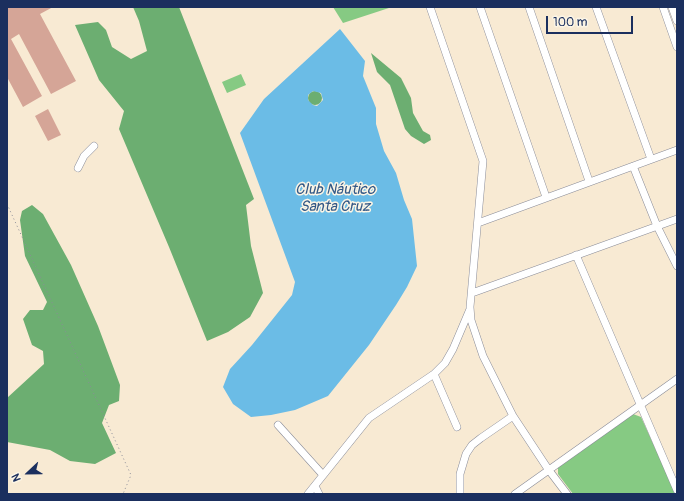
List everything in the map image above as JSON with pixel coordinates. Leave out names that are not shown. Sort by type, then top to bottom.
[{"type":"street","points":[[430,7],[483,161],[470,307],[471,320],[483,356],[513,416],[548,470],[567,494]]},
{"type":"street","points":[[480,7],[546,196]]},
{"type":"street","points":[[529,7],[589,181]]},
{"type":"street","points":[[596,7],[651,159]]},
{"type":"street","points":[[663,7],[677,45]]},
{"type":"street","points":[[672,7],[677,21]]},
{"type":"street","points":[[78,168],[84,156],[94,146]]},
{"type":"street","points":[[478,223],[546,196],[677,150]]},
{"type":"street","points":[[633,166],[658,226],[677,266]]},
{"type":"street","points":[[472,293],[677,219]]},
{"type":"street","points":[[576,255],[677,490]]},
{"type":"street","points":[[308,494],[369,418],[434,374],[445,363],[453,349],[470,307]]},
{"type":"street","points":[[434,374],[457,427]]},
{"type":"street","points":[[516,494],[677,379]]},
{"type":"street","points":[[460,494],[460,474],[466,454],[472,445],[513,416]]},
{"type":"street","points":[[278,426],[323,475]]},
{"type":"street","points":[[315,486],[319,494]]},
{"type":"path","points":[[7,204],[131,475],[122,494]]},
{"type":"green space","points":[[133,7],[179,7],[254,199],[246,205],[251,246],[263,293],[250,317],[228,332],[207,341],[119,129],[124,111],[99,80],[75,25],[98,22],[106,30],[112,47],[131,59],[147,51],[139,21]]},
{"type":"green space","points":[[333,7],[392,7],[343,23]]},
{"type":"green space","points":[[371,53],[401,78],[411,98],[413,113],[423,131],[430,135],[431,140],[424,144],[411,136],[405,129],[390,85],[377,72]]},
{"type":"green space","points":[[241,74],[246,85],[227,93],[222,82]]},
{"type":"green space","points":[[312,91],[318,91],[322,95],[322,101],[318,105],[312,105],[308,101],[308,95]]},
{"type":"green space","points":[[32,205],[43,214],[71,265],[98,326],[120,385],[119,401],[109,405],[102,423],[116,453],[95,464],[70,461],[50,450],[7,442],[7,398],[44,364],[43,351],[32,345],[23,319],[30,310],[43,310],[47,302],[25,256],[20,220],[22,211]]},
{"type":"green space","points":[[633,414],[641,417],[676,494],[573,494],[558,474],[558,465]]},
{"type":"water","name":"Club Náutico Santa Cruz","points":[[340,29],[365,61],[363,76],[376,108],[376,124],[384,151],[396,173],[404,200],[412,219],[417,266],[407,287],[369,345],[328,396],[295,410],[251,417],[233,404],[223,387],[230,369],[252,345],[292,295],[295,282],[240,133],[264,99]],"holes":[[[313,91],[321,93],[323,100],[317,106],[313,105],[308,100],[308,95]]]},
{"type":"building","points":[[7,7],[53,7],[40,14],[76,81],[51,94],[19,34],[11,39],[42,96],[23,107],[7,77]]},
{"type":"building","points":[[48,109],[61,135],[48,141],[35,116]]}]
